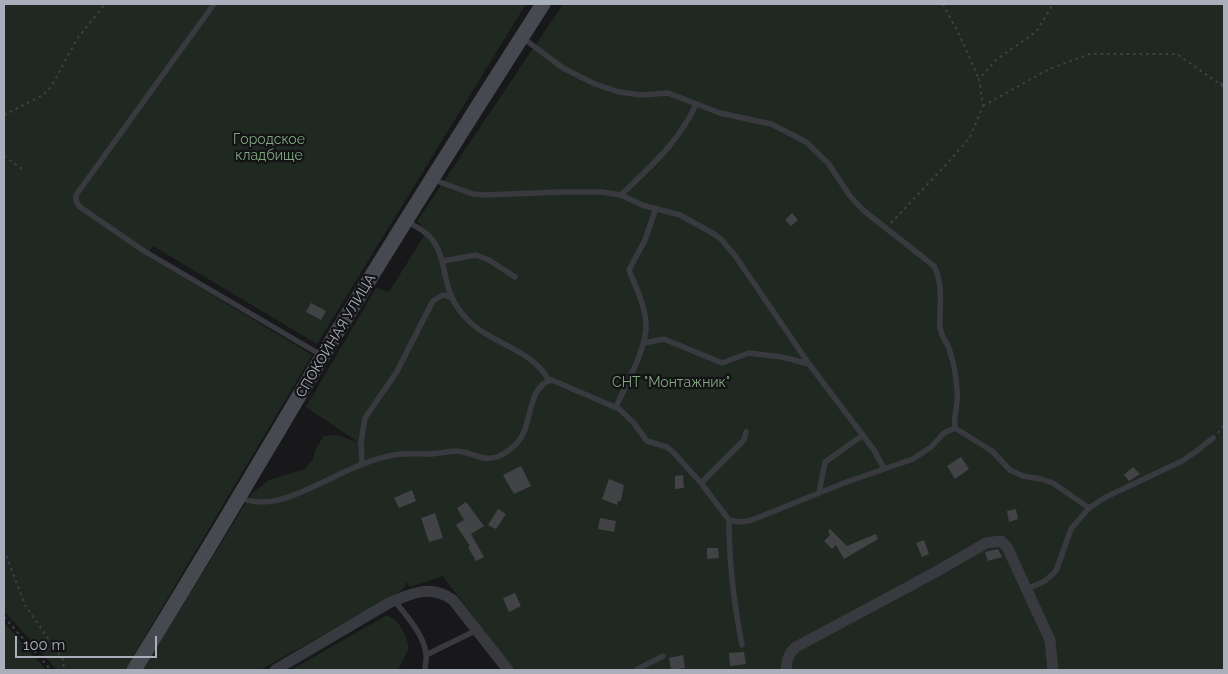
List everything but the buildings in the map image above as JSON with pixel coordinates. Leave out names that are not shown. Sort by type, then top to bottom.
[{"type":"street","name":"СПОКОЙНАЯ УЛИЦА","points":[[134,670],[240,498],[323,356],[543,4]]},
{"type":"street","points":[[786,670],[790,653],[796,647],[934,574],[986,542],[1001,541],[1007,547],[1050,640],[1053,670]]},
{"type":"street","points":[[275,670],[395,601],[422,592],[436,591],[444,593],[453,600],[508,670]]},
{"type":"lane","points":[[214,4],[76,195],[76,201],[80,207],[144,251],[323,356]]},
{"type":"lane","points":[[521,37],[563,68],[595,84],[619,92],[641,96],[668,93],[720,112],[771,124],[806,142],[828,163],[850,196],[863,210],[934,266],[938,274],[941,308],[940,328],[950,350],[958,391],[955,428],[992,451],[1010,470],[1023,476],[1053,483],[1089,508]]},
{"type":"lane","points":[[621,195],[678,137],[687,125],[696,104]]},
{"type":"lane","points":[[432,179],[473,194],[485,195],[572,192],[614,193],[636,203],[686,218],[721,239],[736,257],[809,364],[874,450],[884,469]]},
{"type":"lane","points":[[616,407],[644,343],[646,323],[643,307],[629,270],[645,240],[656,208]]},
{"type":"lane","points":[[406,221],[431,238],[441,254],[451,297],[456,306],[474,326],[534,362],[543,370],[549,381]]},
{"type":"lane","points":[[443,261],[476,255],[489,260],[515,277]]},
{"type":"lane","points":[[362,465],[361,442],[365,418],[396,373],[433,300],[442,295],[451,297]]},
{"type":"lane","points":[[644,343],[664,340],[722,363],[749,353],[782,357],[809,364]]},
{"type":"lane","points":[[240,498],[254,502],[285,499],[362,465],[393,455],[454,452],[487,459],[504,454],[519,440],[542,384],[549,381],[557,381],[616,407],[628,416],[647,441],[667,447],[701,483],[729,520],[732,593],[742,645]]},
{"type":"lane","points":[[729,520],[741,522],[752,520],[819,492],[913,459],[931,447],[944,434],[955,428]]},
{"type":"lane","points":[[701,483],[744,440],[746,432]]},
{"type":"lane","points":[[819,492],[824,462],[863,435]]},
{"type":"lane","points":[[1027,589],[1045,581],[1056,571],[1071,529],[1089,508],[1104,498],[1182,461],[1213,438]]},
{"type":"lane","points":[[395,601],[419,636],[426,655],[425,670]]},
{"type":"lane","points":[[426,655],[477,630]]},
{"type":"lane","points":[[636,670],[663,656]]},
{"type":"path","points":[[4,115],[32,102],[48,91],[77,39],[105,4]]},
{"type":"path","points":[[887,228],[970,137],[983,106],[978,79],[960,36],[943,4]]},
{"type":"path","points":[[978,79],[997,59],[1036,32],[1053,4]]},
{"type":"path","points":[[983,106],[1049,69],[1090,54],[1177,54],[1224,87]]},
{"type":"path","points":[[1221,85],[1224,79]]},
{"type":"path","points":[[4,156],[25,171]]},
{"type":"path","points":[[1213,438],[1224,425]]},
{"type":"path","points":[[4,550],[24,605],[63,660],[64,670]]},
{"type":"path","points":[[4,616],[51,670]]},
{"type":"green space","name":"Городское кладбище","points":[[4,4],[526,4],[317,344],[153,246],[146,255],[312,355],[125,670],[57,670],[4,611]]},
{"type":"green space","name":"СНТ \"Монтажник\"","points":[[563,4],[1224,4],[1224,670],[513,670],[443,576],[410,587],[407,582],[398,593],[260,670],[143,670],[252,493],[269,480],[305,469],[313,459],[316,448],[324,436],[336,435],[358,442],[306,407],[376,288],[389,292],[427,231],[417,221]]},
{"type":"green space","points":[[387,615],[402,628],[409,648],[398,670],[291,670]]},
{"type":"green space","points":[[4,622],[46,670],[4,670]]}]
